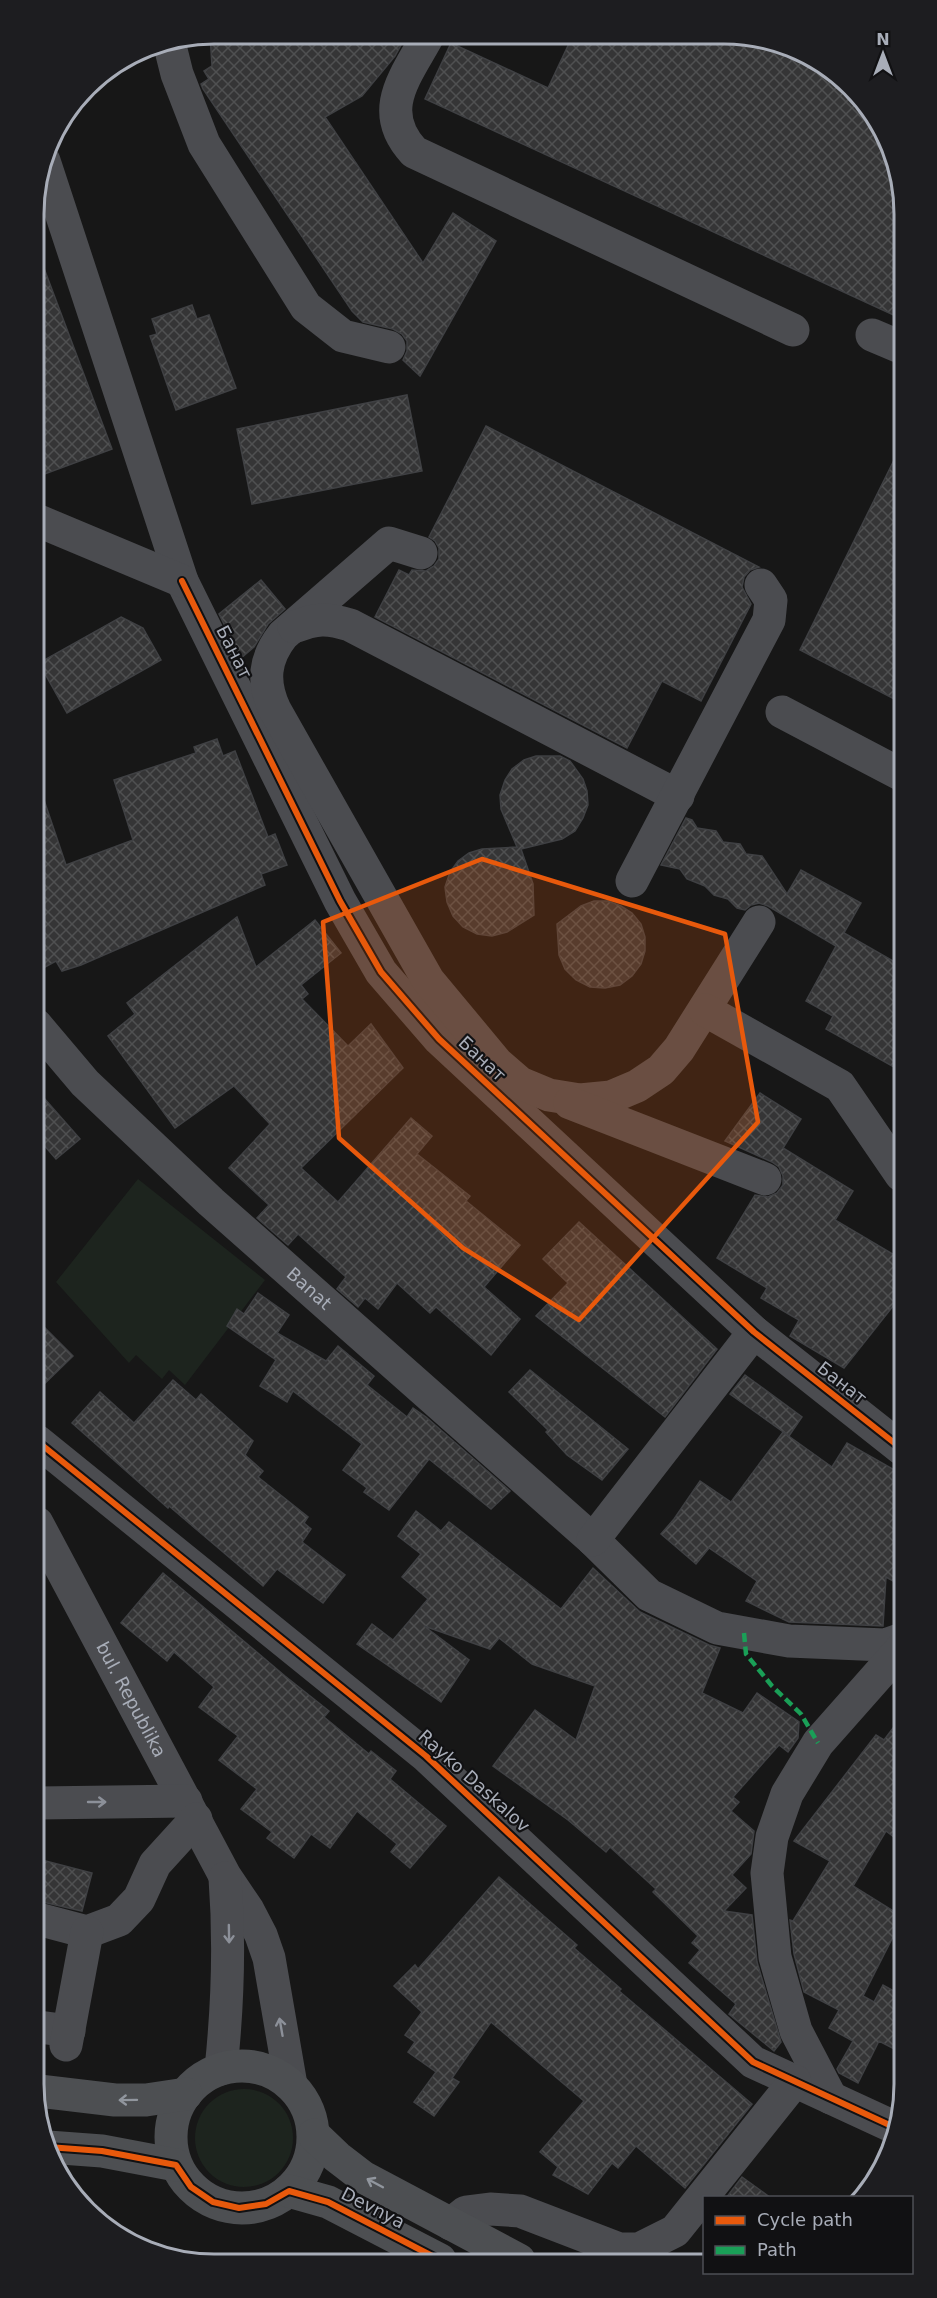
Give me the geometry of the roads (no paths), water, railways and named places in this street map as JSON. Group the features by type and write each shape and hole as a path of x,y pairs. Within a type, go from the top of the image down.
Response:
{"main road":[{"path":"246,2066 270,2071 291,2085 309,2111 314,2135 311,2156 303,2175 289,2191 266,2204 239,2208 213,2202 191,2187 176,2165 171,2140 174,2116 186,2094 202,2079 221,2069 246,2066"},
{"path":"44,2092 115,2100 146,2100 186,2094"},
{"name":"Devnya","path":"314,2135 363,2177 508,2254"},
{"path":"55,2148 102,2151 176,2165"},
{"name":"Devnya","path":"289,2191 328,2202 428,2254"}],"street":[{"path":"424,44 396,96 394,111 396,126 403,140 414,152 793,330"},
{"path":"171,49 177,74 204,144 306,307 343,336 389,347"},
{"name":"Банат","path":"48,173 182,581 340,901 381,972 439,1039 754,1332 893,1442"},
{"path":"44,523 182,581"},
{"path":"421,553 389,543 283,635 268,661 265,678 268,695 275,710 428,980 497,1063 520,1083 765,1179"},
{"path":"632,881 769,620 771,600 761,585"},
{"path":"294,627 312,620 331,619 350,625 678,796"},
{"path":"782,712 894,771"},
{"path":"549,1095 580,1101 611,1097 638,1086 661,1070 679,1049 705,1010 759,922"},
{"path":"705,1010 840,1086 893,1164"},
{"name":"Banat","path":"44,1033 85,1083 211,1202 593,1540"},
{"path":"754,1332 593,1540 649,1595 717,1628 789,1641 885,1645 893,1642"},
{"name":"Rayko Daskalov","path":"43,1446 426,1756 753,2062 889,2125"},
{"name":"bul. Republika","path":"43,1535 225,1876 248,1910 261,1935 269,1958 291,2085"},
{"path":"831,2098 796,2031 775,1957 766,1873 772,1837 787,1794 818,1743 893,1658"},
{"path":"43,1796 191,1810 155,1864 140,1899 119,1920 87,1932 43,1920"},
{"name":"bul. Republika","path":"221,2069 229,1982 229,1929 225,1876"},
{"path":"58,2034 87,1932"},
{"path":"712,2196 795,2081"},
{"path":"451,2224 466,2212 490,2209 520,2211 619,2249 639,2249 677,2245 703,2209"}]}
